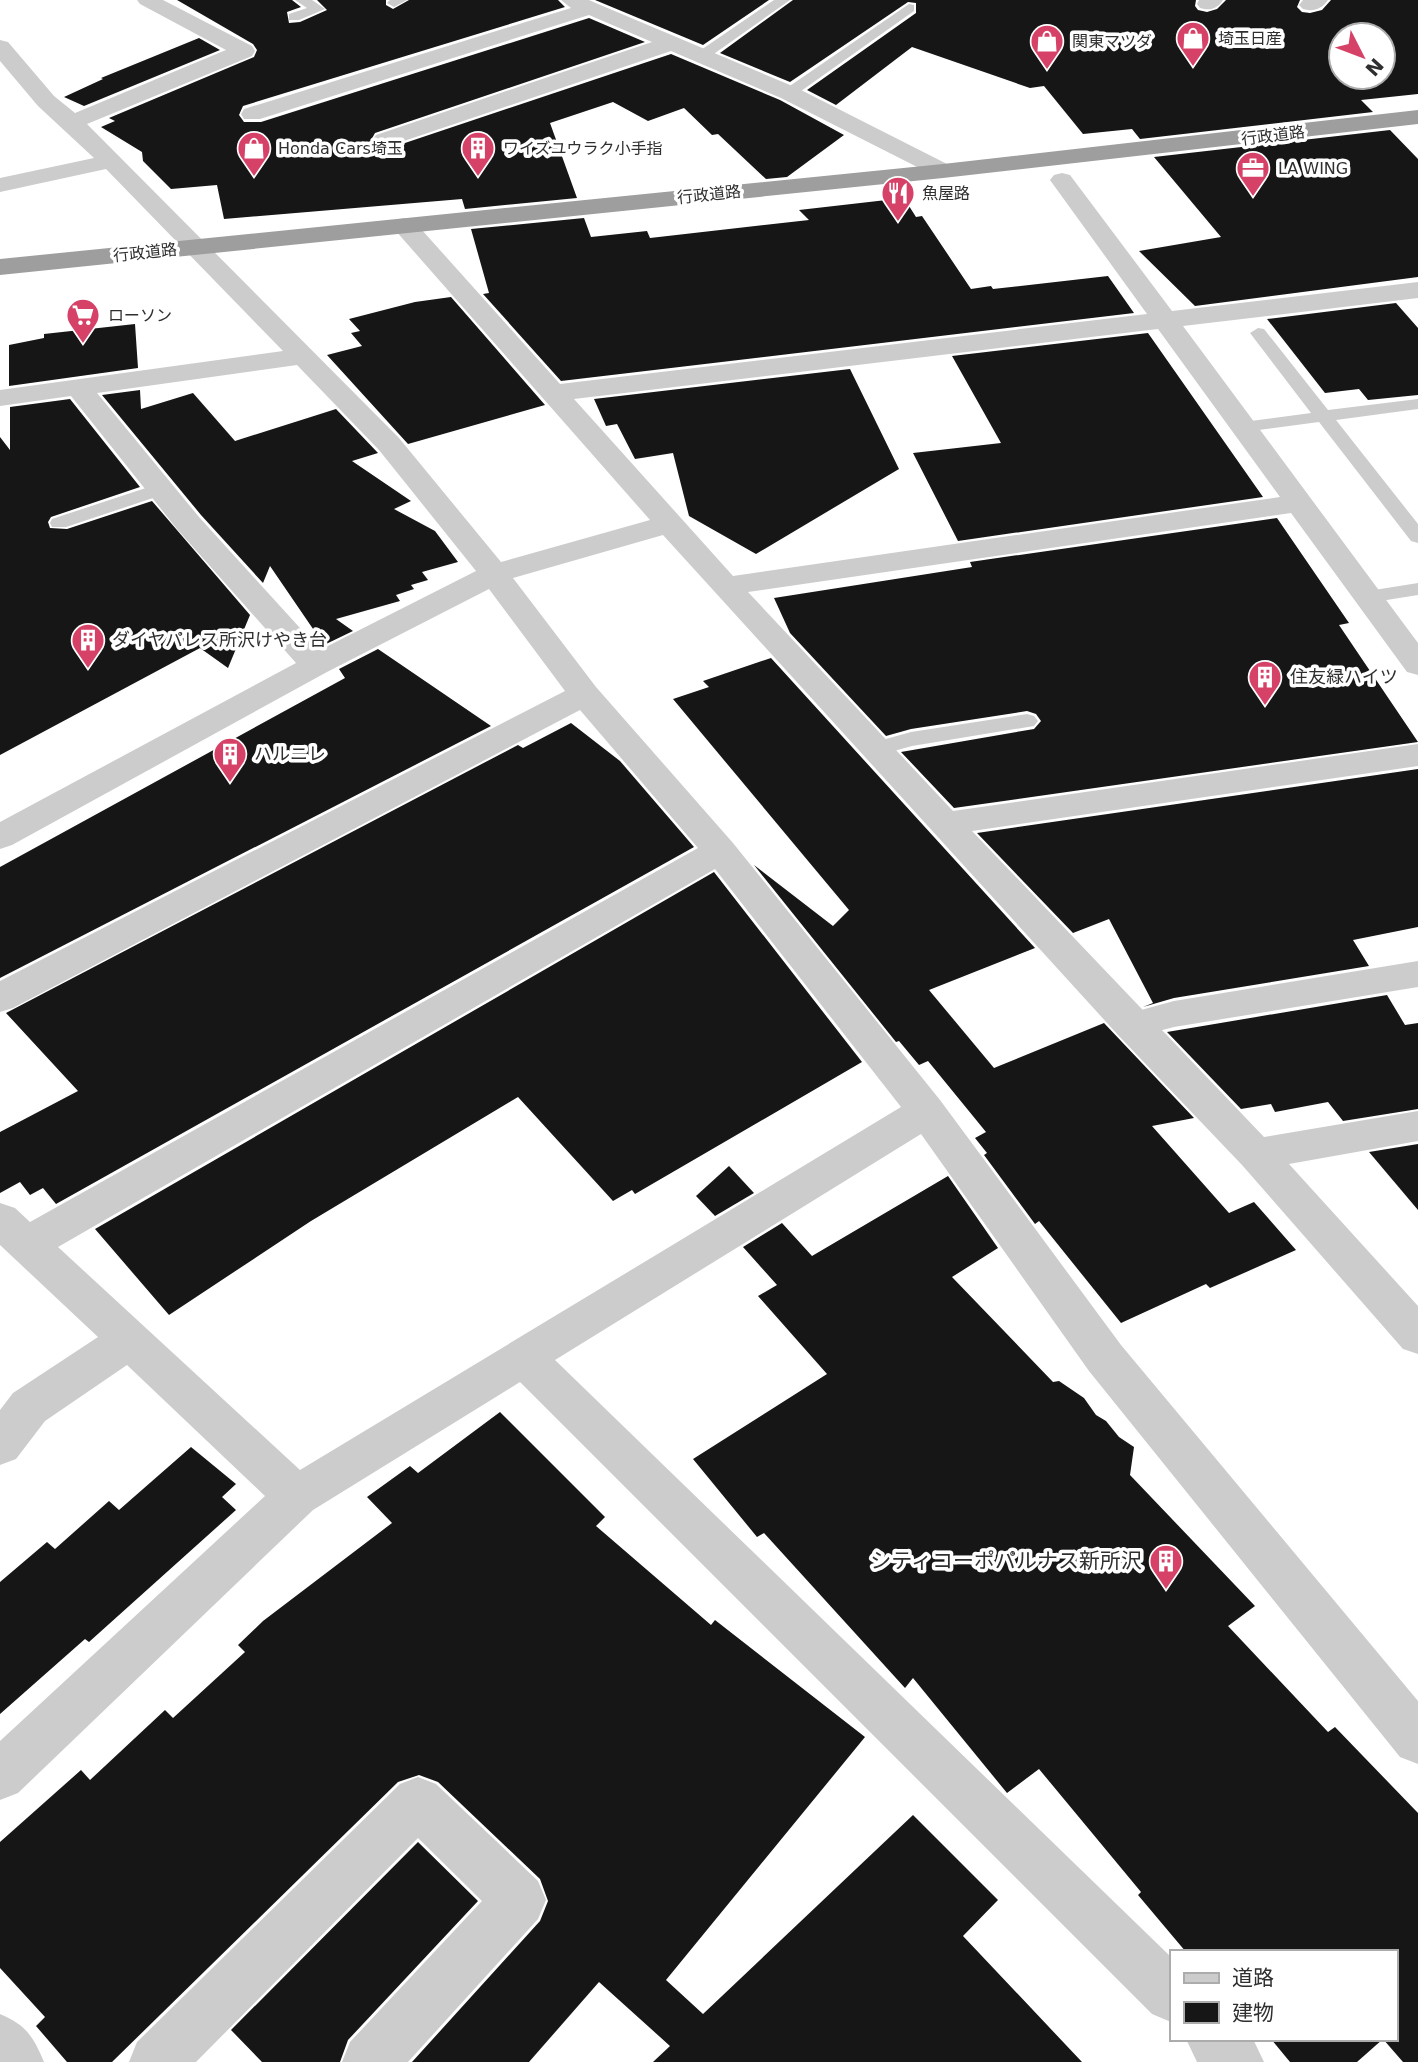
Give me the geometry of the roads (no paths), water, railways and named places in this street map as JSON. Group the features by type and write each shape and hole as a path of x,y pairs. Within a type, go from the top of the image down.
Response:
{"highway":[{"name":"行政道路","path":"0,267 943,171 1418,117"}],"street":[{"path":"72,122 244,51 147,0"},
{"path":"252,114 581,4 789,93 943,171"},
{"path":"384,140 672,43"},
{"path":"0,47 46,101 72,122 390,444 494,573 584,694 720,851 926,1111 1105,1358 1418,1740"},
{"path":"0,185 111,161"},
{"path":"1062,180 1418,665"},
{"path":"404,225 725,586 1132,1025 1256,1154 1418,1336"},
{"path":"552,393 1418,289"},
{"path":"0,398 303,356"},
{"path":"79,388 161,489 316,664"},
{"path":"725,586 1300,503"},
{"path":"0,837 316,664 494,573 669,524"},
{"path":"0,998 584,694"},
{"path":"947,823 1418,755"},
{"path":"297,1496 13,1232 720,851"},
{"path":"1132,1025 1174,1014 1418,974"},
{"path":"0,1775 297,1496 926,1111"},
{"path":"1256,1154 1418,1126"},
{"path":"0,1446 29,1407 129,1340"},
{"path":"523,1357 1170,1994"},
{"path":"157,2062 418,1802 519,1900 370,2062"},
{"path":"1216,2041 1236,2062"},
{"path":"0,2042 16,2062"}],"lane":[{"path":"294,17 318,9 302,0"},
{"path":"703,55 783,0"},
{"path":"789,93 909,8"},
{"path":"1258,332 1418,537"},
{"path":"1243,427 1418,404"},
{"path":"59,523 161,489"},
{"path":"1368,597 1418,589"},
{"path":"876,749 911,739 1027,721"}],"place":[{"name":"埼玉日産","path":"1193,68"},
{"name":"関東マツダ","path":"1047,71"},
{"name":"Honda Cars埼玉","path":"254,178"},
{"name":"ワイズユウラク小手指","path":"478,178"},
{"name":"LA WING","path":"1253,198"},
{"name":"魚屋路","path":"898,223"},
{"name":"ローソン","path":"83,345"},
{"name":"ダイヤパレス所沢けやき台","path":"88,670"},
{"name":"住友緑ハイツ","path":"1265,707"},
{"name":"ハルニレ","path":"230,784"},
{"name":"シティコーポパルナス新所沢","path":"1166,1591"}]}
